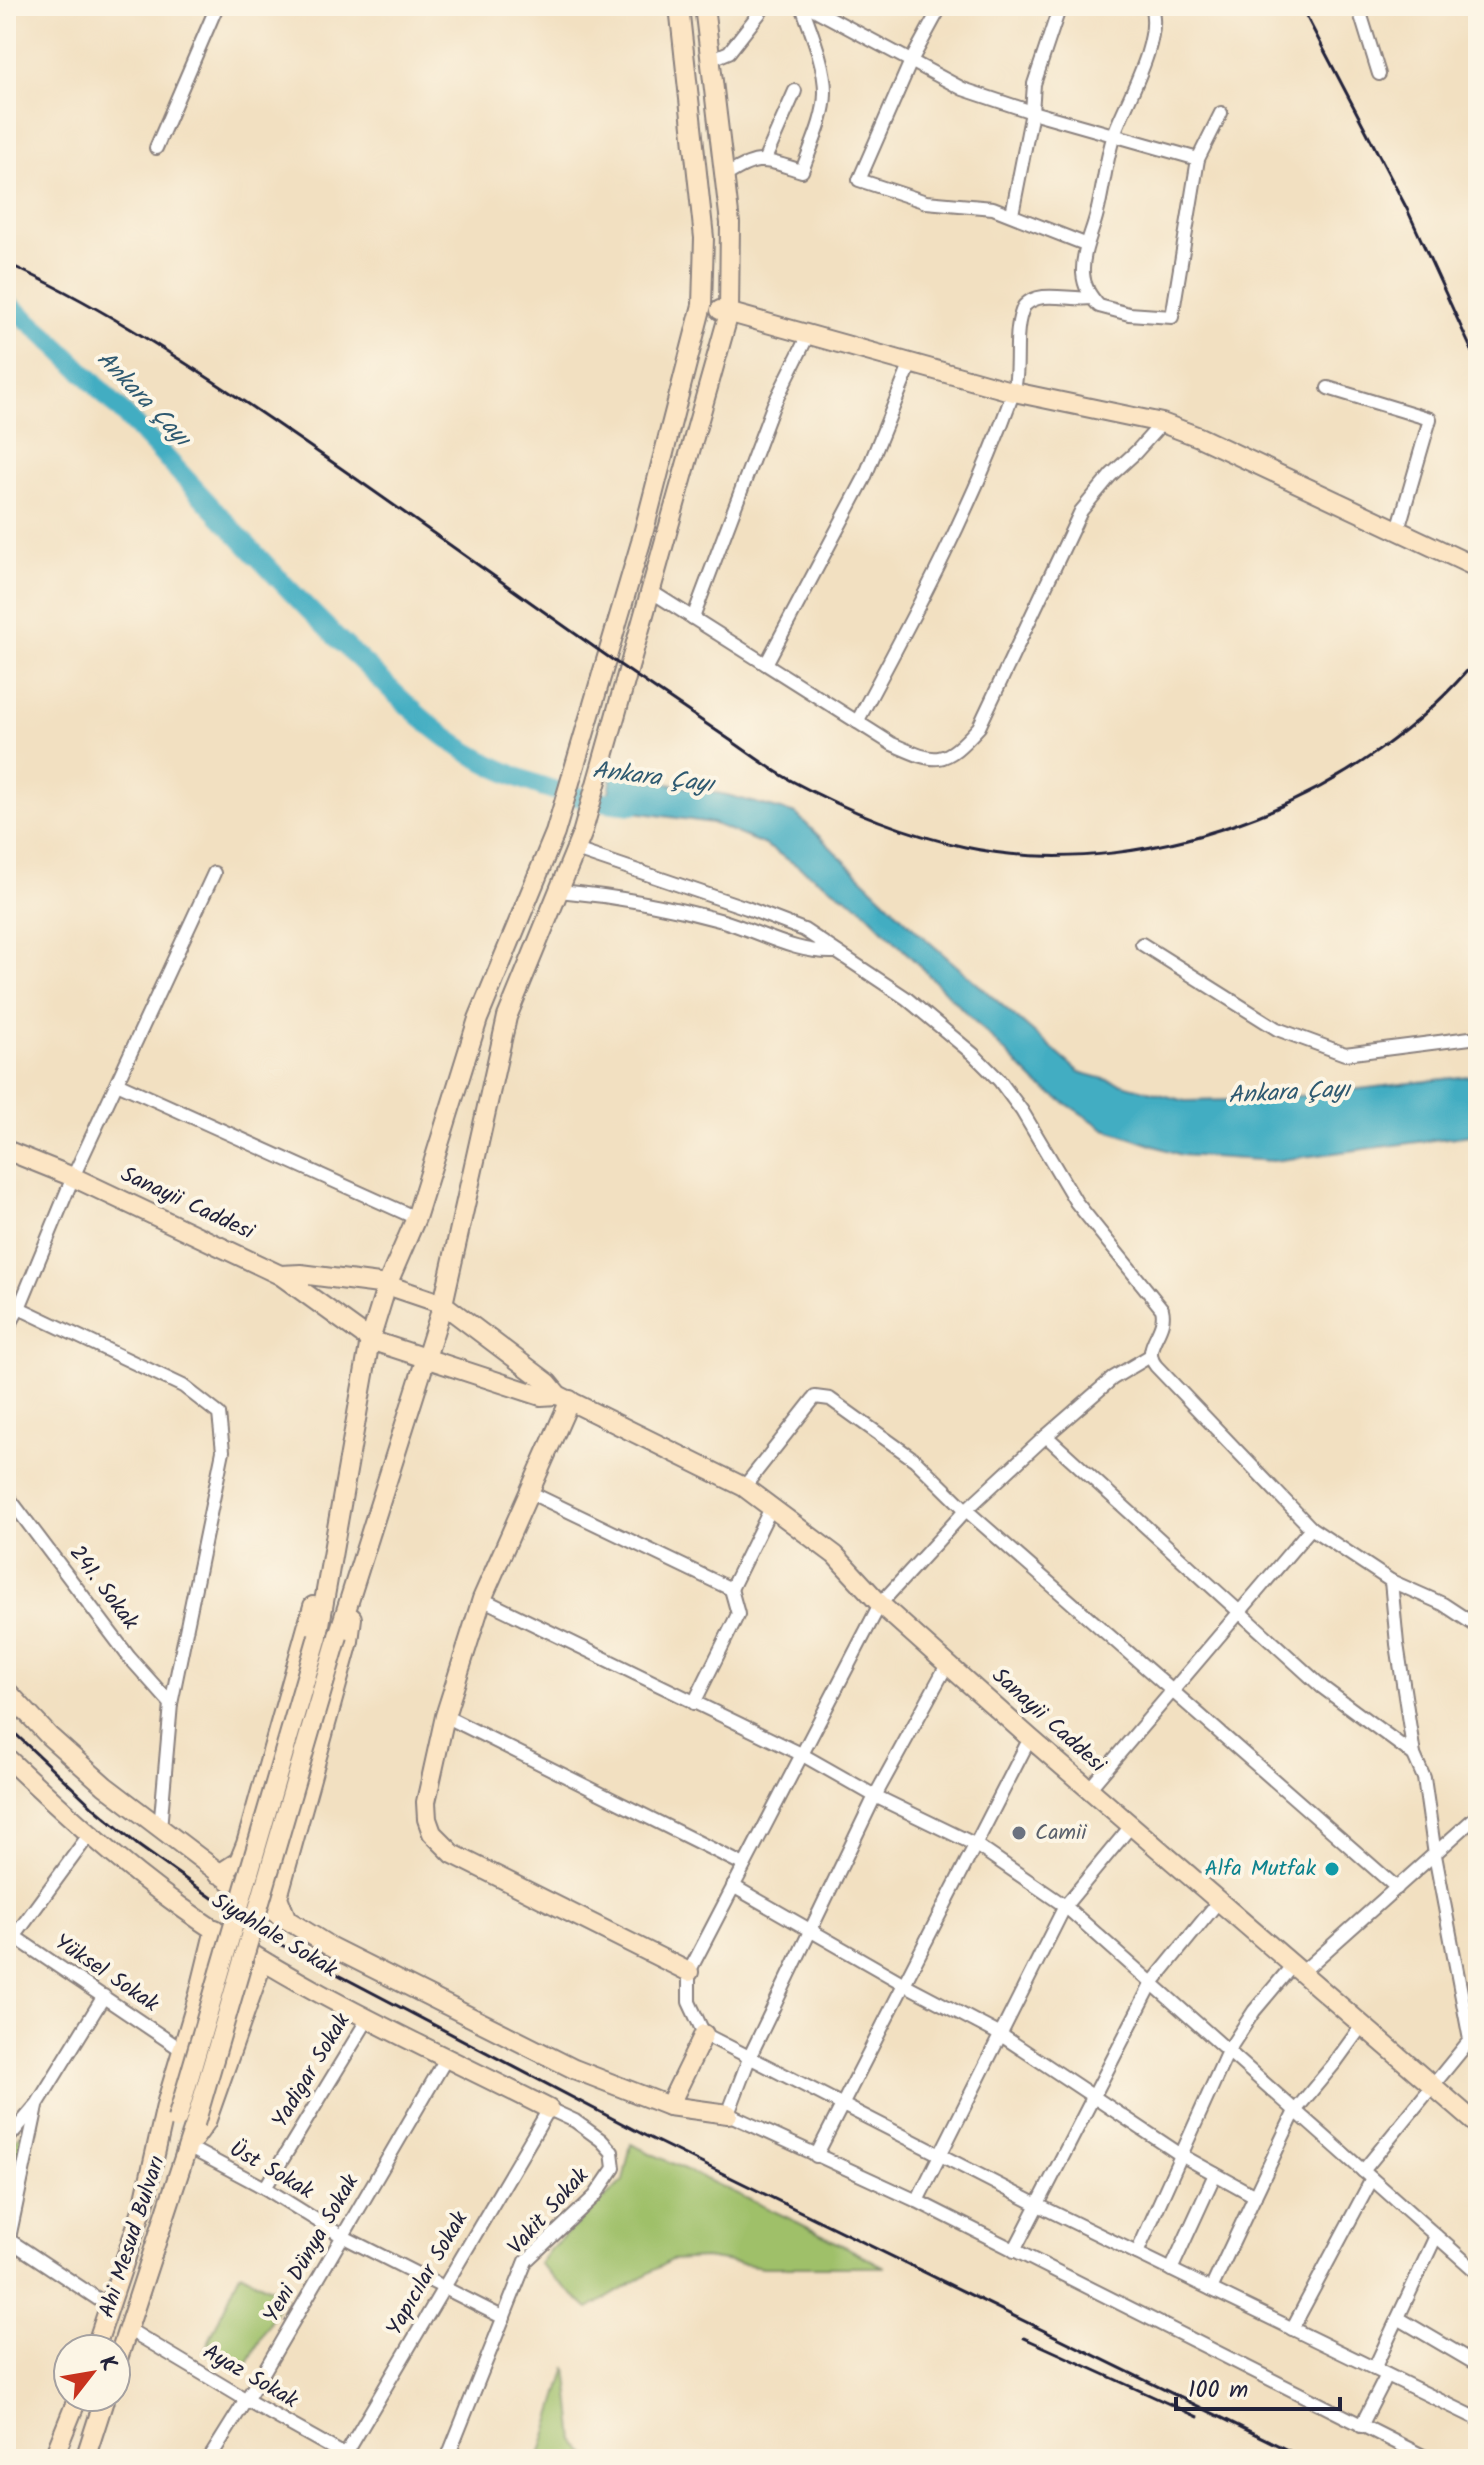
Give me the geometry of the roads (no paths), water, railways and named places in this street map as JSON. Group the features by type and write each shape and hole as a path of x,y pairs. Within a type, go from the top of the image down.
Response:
{"main road":[{"path":"186,2122 318,1636 370,1340 387,1285 416,1218 478,1019 555,833 641,542 702,305 704,238 679,6"},
{"path":"186,2122 443,1304 507,1017 579,842 729,313 730,223 704,6"},
{"path":"702,305 1014,392 1162,423 1199,437 1478,568"},
{"name":"Sanayii Caddesi","path":"6,1150 73,1177 280,1275 370,1340 541,1396 564,1398"},
{"name":"Sanayii Caddesi","path":"280,1275 301,1274 387,1285 443,1304 564,1398 744,1487 772,1506 835,1555 880,1604 1030,1738 1478,2125"},
{"path":"564,1398 529,1492 482,1599 445,1716 426,1802 427,1819 432,1833 453,1854 689,1972"},
{"path":"219,1874 239,1861 246,1844 312,1607 331,1567"},
{"path":"287,1920 278,1897 349,1641 358,1571"},
{"path":"6,1690 49,1736 105,1786 219,1874 331,1947 574,2069 669,2106 728,2114"},
{"name":"Siyahlale Sokak","path":"6,1757 89,1835 182,1909 263,1961 549,2109"},
{"path":"246,1844 244,1865 262,1872 275,1866 293,1843"},
{"path":"144,2203 167,2101 215,1929"},
{"path":"188,2147 206,2122 263,1961"},
{"path":"199,1994 213,1978 230,1978 245,1985 247,2008"},
{"path":"669,2106 704,2034"},
{"name":"Ahi Mesud Bulvarı","path":"127,2333 188,2147 186,2122"},
{"name":"Ahi Mesud Bulvarı","path":"101,2333 144,2203 186,2122"},
{"path":"53,2459 72,2413"},
{"path":"85,2459 100,2413"}],"street":[{"path":"156,148 217,6"},
{"path":"710,60 729,52 765,6"},
{"path":"805,6 963,89 1198,159"},
{"path":"724,177 765,159 802,171 823,109 825,89 805,6"},
{"path":"941,6 911,61 859,180 926,202 993,208 1085,244"},
{"path":"1012,214 1032,112 1034,84 1058,11 1044,6"},
{"path":"1151,6 1153,36 1114,134 1096,218 1085,244 1083,272 1091,298 1099,306 1111,311 1172,317 1198,159 1221,113"},
{"path":"1358,6 1379,74"},
{"path":"765,159 795,91"},
{"path":"857,722 940,563 976,486 1014,392 1021,311 1037,297 1091,298"},
{"path":"693,618 773,406 808,335"},
{"path":"766,664 864,479 911,363"},
{"path":"1328,388 1430,419 1398,530"},
{"path":"652,592 892,744 927,759 942,759 979,727 1081,511 1162,423"},
{"path":"579,842 804,930 906,998 973,1054 1011,1095 1076,1202 1162,1309 1163,1326 1150,1356 1156,1366 1311,1528 1391,1581 1443,1604 1478,1627"},
{"path":"6,1331 19,1308 73,1177 214,873"},
{"path":"559,891 613,896 653,904 724,922 809,950 836,952"},
{"path":"1142,944 1277,1029 1345,1054 1478,1037"},
{"path":"117,1083 416,1218"},
{"path":"19,1308 183,1386 219,1414 223,1451 171,1704 160,1829"},
{"path":"1150,1356 1128,1366 1046,1436 966,1510 880,1604 689,1972 689,2002 704,2034 1038,2205 1478,2419"},
{"path":"744,1487 815,1397 830,1399 915,1460 966,1510 1397,1888"},
{"path":"1046,1436 1322,1687 1414,1755"},
{"path":"529,1492 731,1589"},
{"name":"241. Sokak","path":"6,1494 129,1657 171,1704"},
{"path":"694,1703 738,1614 731,1589 772,1506"},
{"path":"1089,1789 1311,1528"},
{"path":"1292,2329 1368,2175 1470,2040 1435,1855 1424,1778 1414,1755 1391,1581"},
{"path":"482,1599 801,1754 875,1796 976,1845 1065,1906 1436,2236 1476,2268"},
{"path":"948,1663 875,1796 750,2056 728,2114 917,2201 1429,2459"},
{"path":"445,1716 744,1865"},
{"path":"816,2156 1030,1738"},
{"path":"1137,2253 1228,2051 1254,2011 1296,1970 1397,1888 1478,1815"},
{"path":"917,2201 1065,1906 1131,1826"},
{"path":"6,1948 10,1934 89,1835"},
{"path":"733,1886 904,1984 1001,2035 1181,2155 1255,2196"},
{"path":"1014,2251 1152,1983 1218,1902"},
{"name":"Yüksel Sokak","path":"10,1934 182,2050"},
{"path":"6,2141 38,2103 104,1996"},
{"name":"Yadigar Sokak","path":"265,2188 369,2017"},
{"path":"1211,2289 1295,2111 1363,2024"},
{"name":"Yeni Dünya Sokak","path":"209,2459 447,2057"},
{"path":"38,2103 7,2243 110,2307"},
{"name":"Yapıcılar Sokak","path":"347,2458 549,2109"},
{"name":"Vakit Sokak","path":"447,2459 526,2261 595,2196 614,2168 612,2152 601,2140 575,2121 549,2109"},
{"name":"Üst Sokak","path":"188,2147 265,2188 342,2236 504,2318"},
{"path":"1171,2270 1215,2174"},
{"path":"1374,2369 1436,2236"},
{"path":"1398,2318 1478,2365"},
{"name":"Ayaz Sokak","path":"128,2329 347,2458"},
{"path":"1361,2426 1387,2375"}],"water":[{"path":"614,766 648,780 727,795 796,814 919,933 1079,1072 1185,1101 1275,1099 1478,1075 1478,1134 1273,1161 1181,1155 1105,1129 1038,1085 861,907 765,845 712,823 606,808"}],"waterway":[{"name":"Ankara Çayı","path":"6,303 82,371 300,601 437,731 485,762 525,780 588,799 632,805"}],"railway":[{"path":"1301,6 1407,209 1478,364"},
{"path":"6,263 100,311 161,347 783,776 853,811 942,842 1002,853 1077,856 1151,847 1223,829 1289,802 1350,770 1431,708 1478,658"},
{"path":"6,1725 139,1846 270,1939 646,2136 1306,2459"},
{"path":"1024,2338 1198,2417"}],"place":[{"name":"Camii","path":"1019,1833"},
{"name":"Alfa Mutfak","path":"1332,1869"}]}
